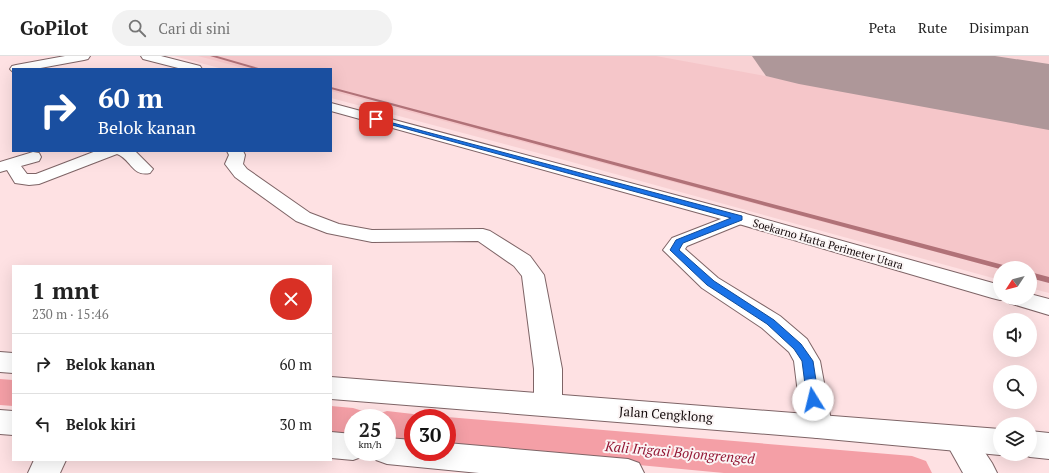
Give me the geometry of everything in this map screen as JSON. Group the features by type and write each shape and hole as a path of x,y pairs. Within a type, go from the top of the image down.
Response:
{"street":[{"path":"22,68 84,56"},
{"path":"147,56 192,68"},
{"name":"Soekarno Hatta Perimeter Utara","path":"332,107 739,218 993,291"},
{"path":"6,166 21,179 34,180 108,152"},
{"path":"124,152 144,169"},
{"path":"236,152 237,155 234,164 241,173 303,217 334,229 372,236 483,235 522,261 533,275 548,368 548,405"},
{"path":"6,166 33,157"},
{"path":"739,218 679,242 674,250 710,283 771,322 798,346 808,361 817,426"},
{"path":"1037,304 1049,307"},
{"path":"0,362 12,363"},
{"name":"Jalan Cengklong","path":"332,388 817,426 969,455 993,445"},
{"path":"0,422 12,423"},
{"path":"332,445 344,446"},
{"path":"1037,445 1049,446"},
{"path":"396,452 628,473"},
{"path":"44,473 50,461"}],"shaded area":[{"path":"174,56 1049,56 1049,293 1037,290 1037,261 993,261 993,278 568,161 332,98 332,68 219,68"},
{"path":"198,56 656,56 1049,128 1049,282 1037,279 1037,261 993,261 993,267 332,91 332,68 243,68"},
{"path":"946,56 982,56 1007,63 1003,65"}],"waterway":[{"path":"212,56 256,68"},
{"path":"332,88 993,265"},
{"path":"1037,277 1049,280"},
{"name":"Kali Irigasi Bojongrenged","path":"0,392 12,393"},
{"name":"Kali Irigasi Bojongrenged","path":"332,421 344,422"},
{"name":"Kali Irigasi Bojongrenged","path":"396,427 404,428"},
{"name":"Kali Irigasi Bojongrenged","path":"456,433 912,473"}],"runway":[{"path":"799,56 1049,97"}],"route":[{"path":"376,119 739,218 679,242 674,250 710,283 771,322 798,346 808,361 813,400"}]}
